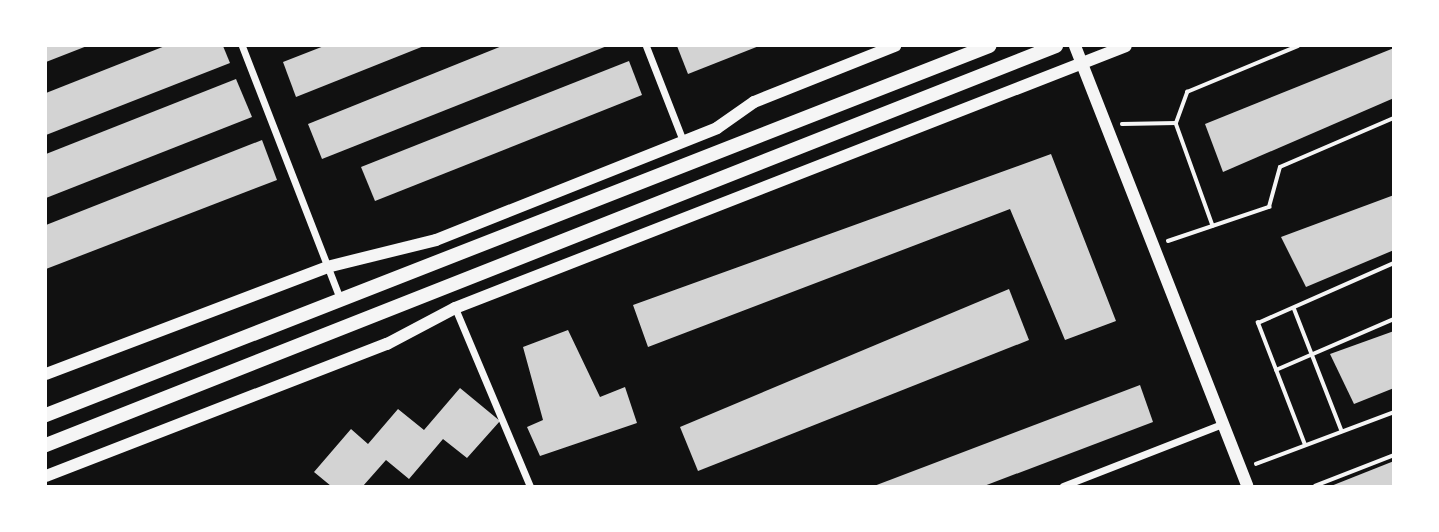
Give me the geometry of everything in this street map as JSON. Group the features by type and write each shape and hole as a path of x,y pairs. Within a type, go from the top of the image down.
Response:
{"main road":[{"path":"46,415 341,302 989,46"},
{"path":"46,445 1056,46"}],"street":[{"path":"242,46 341,302"},
{"path":"646,46 683,141"},
{"path":"46,374 327,267 436,240 717,128 754,102 895,46"},
{"path":"1075,46 1247,486"},
{"path":"46,476 387,344 455,308 1126,46"},
{"path":"455,308 530,486"},
{"path":"1063,486 1222,424"}],"path":[{"path":"1213,226 1176,123 1187,92 1297,46"},
{"path":"1153,246 1269,207 1280,167 1394,118"},
{"path":"1106,125 1176,123"},
{"path":"1305,445 1258,323 1394,263"},
{"path":"1294,308 1342,431"},
{"path":"1276,370 1394,319"},
{"path":"1241,470 1394,412"},
{"path":"1315,486 1394,455"}],"building":[{"path":"46,46 87,46 46,62"},
{"path":"165,46 223,46 230,63 46,135 46,93"},
{"path":"324,46 424,46 296,97 283,62"},
{"path":"502,46 607,46 322,159 308,124"},
{"path":"677,46 759,46 688,74"},
{"path":"1394,48 1394,98 1223,172 1205,124"},
{"path":"629,61 642,95 375,201 361,167"},
{"path":"236,79 252,117 46,198 46,154"},
{"path":"262,140 277,180 46,269 46,225"},
{"path":"1051,154 1116,321 1065,340 1010,209 648,347 633,305"},
{"path":"1394,195 1394,250 1306,287 1281,237"},
{"path":"1009,289 1029,340 698,471 680,427"},
{"path":"568,330 600,397 625,387 637,423 540,456 527,427 543,420 523,347"},
{"path":"1394,331 1394,388 1354,404 1330,354"},
{"path":"1140,385 1153,422 984,486 874,486"},
{"path":"460,388 500,421 467,458 443,439 409,479 386,460 363,486 331,486 314,472 351,429 368,444 398,409 424,430"},
{"path":"1394,461 1394,486 1331,486"}]}
